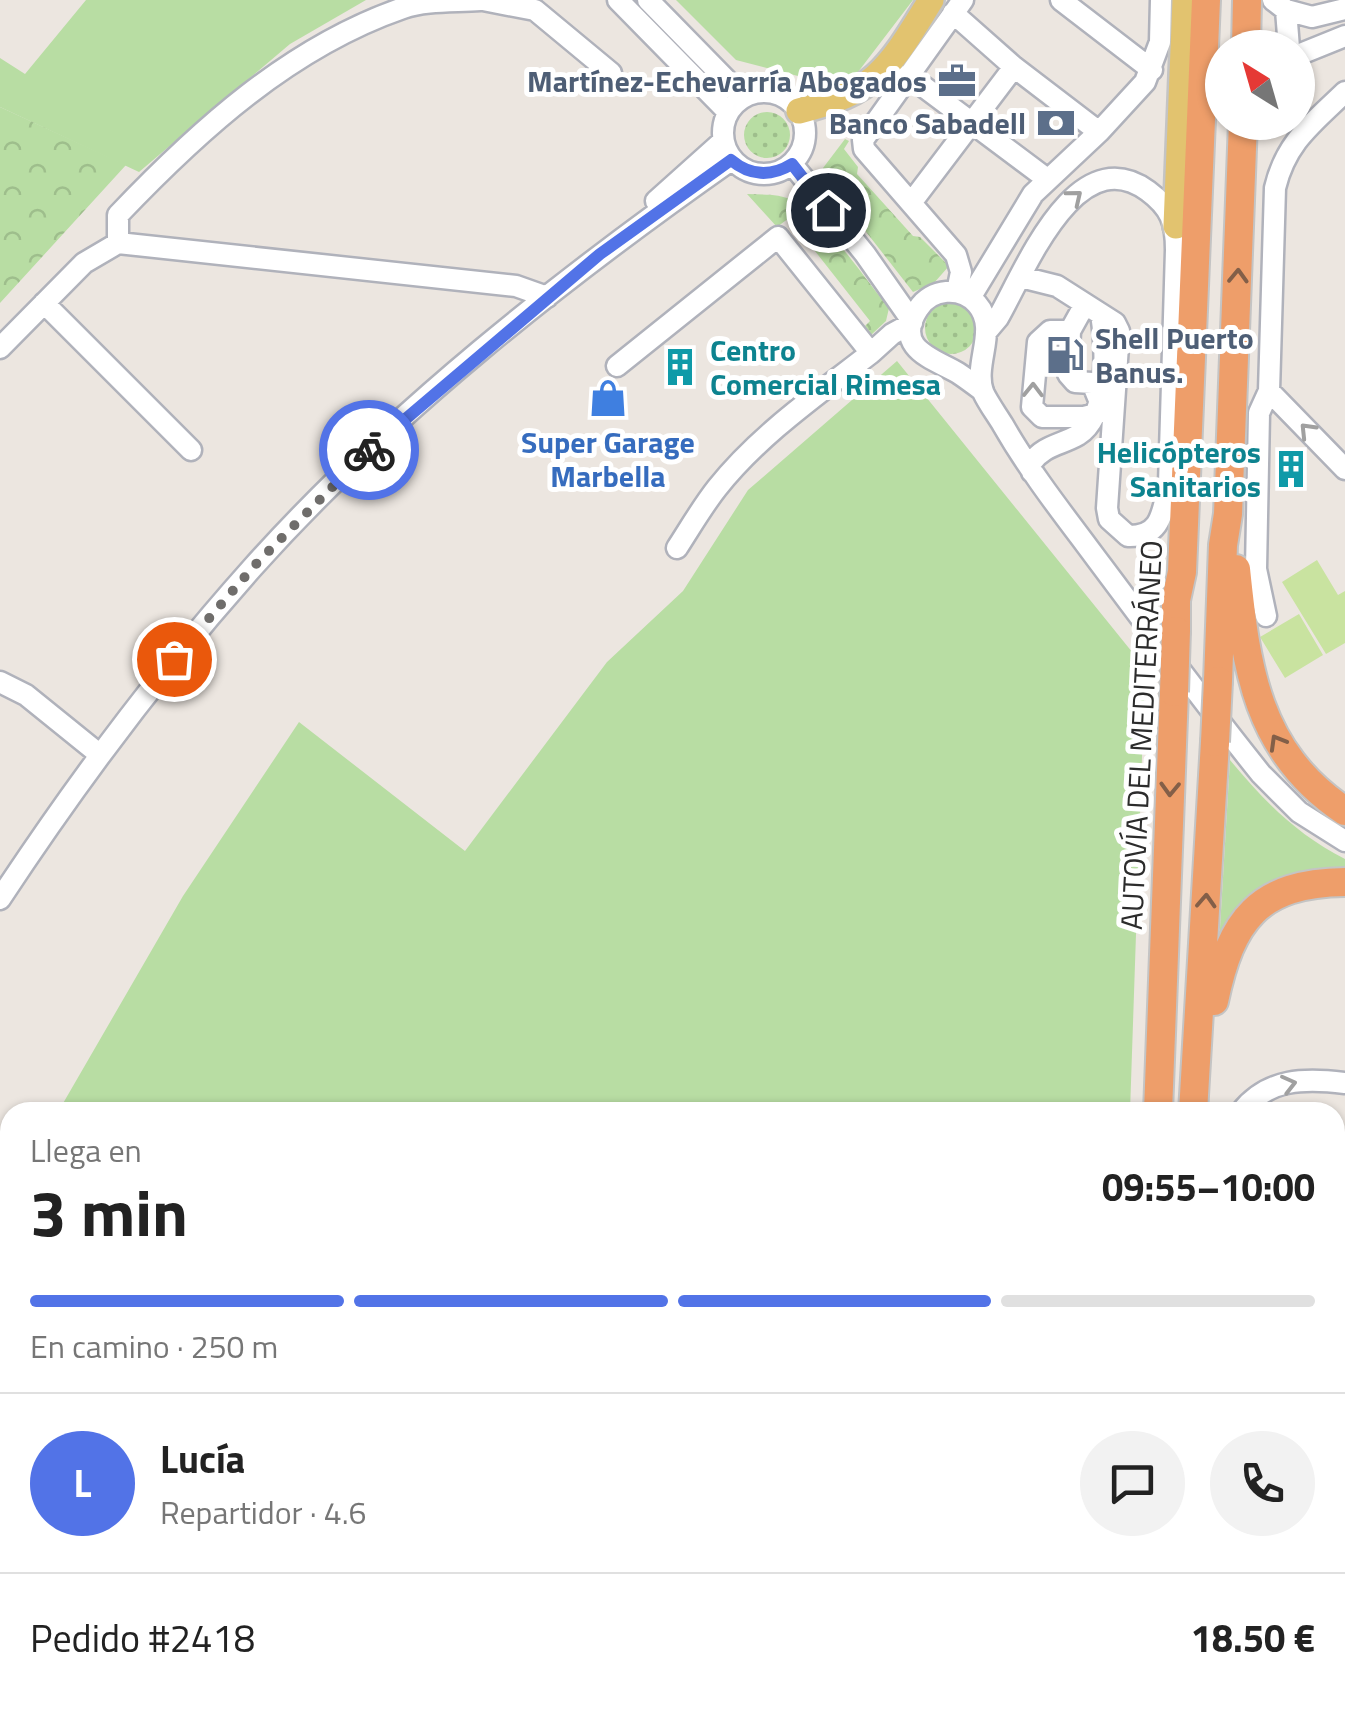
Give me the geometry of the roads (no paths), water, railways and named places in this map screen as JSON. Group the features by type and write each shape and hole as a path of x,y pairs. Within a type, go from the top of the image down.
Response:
{"highway":[{"name":"AUTOVÍA DEL MEDITERRÁNEO","path":"1158,1102 1176,600 1182,572 1206,0"},
{"path":"1246,30 1247,0"},
{"path":"1194,1102 1223,546 1228,514 1243,140"},
{"path":"1169,484 1170,572 1176,600"},
{"path":"1228,514 1236,548 1242,620 1261,708 1290,763 1306,782 1345,810"},
{"path":"1198,1034 1213,1004 1225,953 1249,915 1267,900 1302,886 1345,882"}],"main road":[{"path":"1176,226 1185,0"},
{"path":"799,112 840,101 871,82 949,4"}],"street":[{"path":"118,243 118,215 164,167 248,94 327,41 407,6 482,0 535,10 611,73"},
{"path":"618,0 736,104"},
{"path":"648,0 736,104"},
{"path":"1060,0 1152,70"},
{"path":"964,295 1023,207 1146,82 1160,42 1161,0"},
{"path":"1102,130 1014,67 949,4 908,75 862,140 864,149 956,254 964,295 981,310 985,337 980,374 983,391 1032,472 1261,774 1299,812 1345,841"},
{"path":"1280,5 1312,17 1343,17"},
{"path":"1280,5 1285,30"},
{"path":"1315,48 1345,36"},
{"path":"911,203 1014,67"},
{"path":"908,75 1047,179"},
{"path":"727,150 742,168 767,175 792,164 804,144 804,122 789,100 758,92 736,104"},
{"path":"1266,616 1256,569 1258,412 1269,391 1274,188 1282,160 1345,92"},
{"path":"1063,94 1102,130"},
{"path":"0,899 99,754 255,565 383,436 727,150 736,104"},
{"path":"792,164 884,279 912,325 918,350 983,391"},
{"path":"945,366 968,361 1062,208 1082,190 1117,179 1139,185 1161,200 1176,226 1169,484 1162,517 1148,535 1128,536 1109,520 1107,508 1120,341 1114,323 1057,286 1021,278"},
{"path":"617,366 778,238 878,348"},
{"path":"0,348 84,263 118,243 516,286 547,297"},
{"path":"956,254 986,257 999,248"},
{"path":"884,279 908,298 964,295"},
{"path":"678,548 716,489 752,450 784,420 912,325 916,312 929,297"},
{"path":"44,303 191,450"},
{"path":"1093,309 1070,331 1050,331 1038,342 1032,407 1042,417 1084,417 1098,407"},
{"path":"1032,472 1034,458 1053,444 1075,437 1098,407 1106,353 1093,309"},
{"path":"1070,331 1070,377 1080,383 1092,382 1098,407"},
{"path":"1269,391 1345,468"},
{"path":"1005,429 1053,444"},
{"path":"0,682 26,695 99,754"},
{"path":"1252,1102 1277,1085 1311,1079 1345,1083"}],"place":[{"name":"Martínez-Echevarría Abogados","path":"957,81"},
{"name":"Banco Sabadell","path":"1056,123"},
{"name":"Shell Puerto Banus.","path":"1065,355"},
{"name":"Centro Comercial Rimesa","path":"680,367"},
{"name":"Super Garage Marbella","path":"608,398"},
{"name":"Helicópteros Sanitarios","path":"1291,469"}]}
